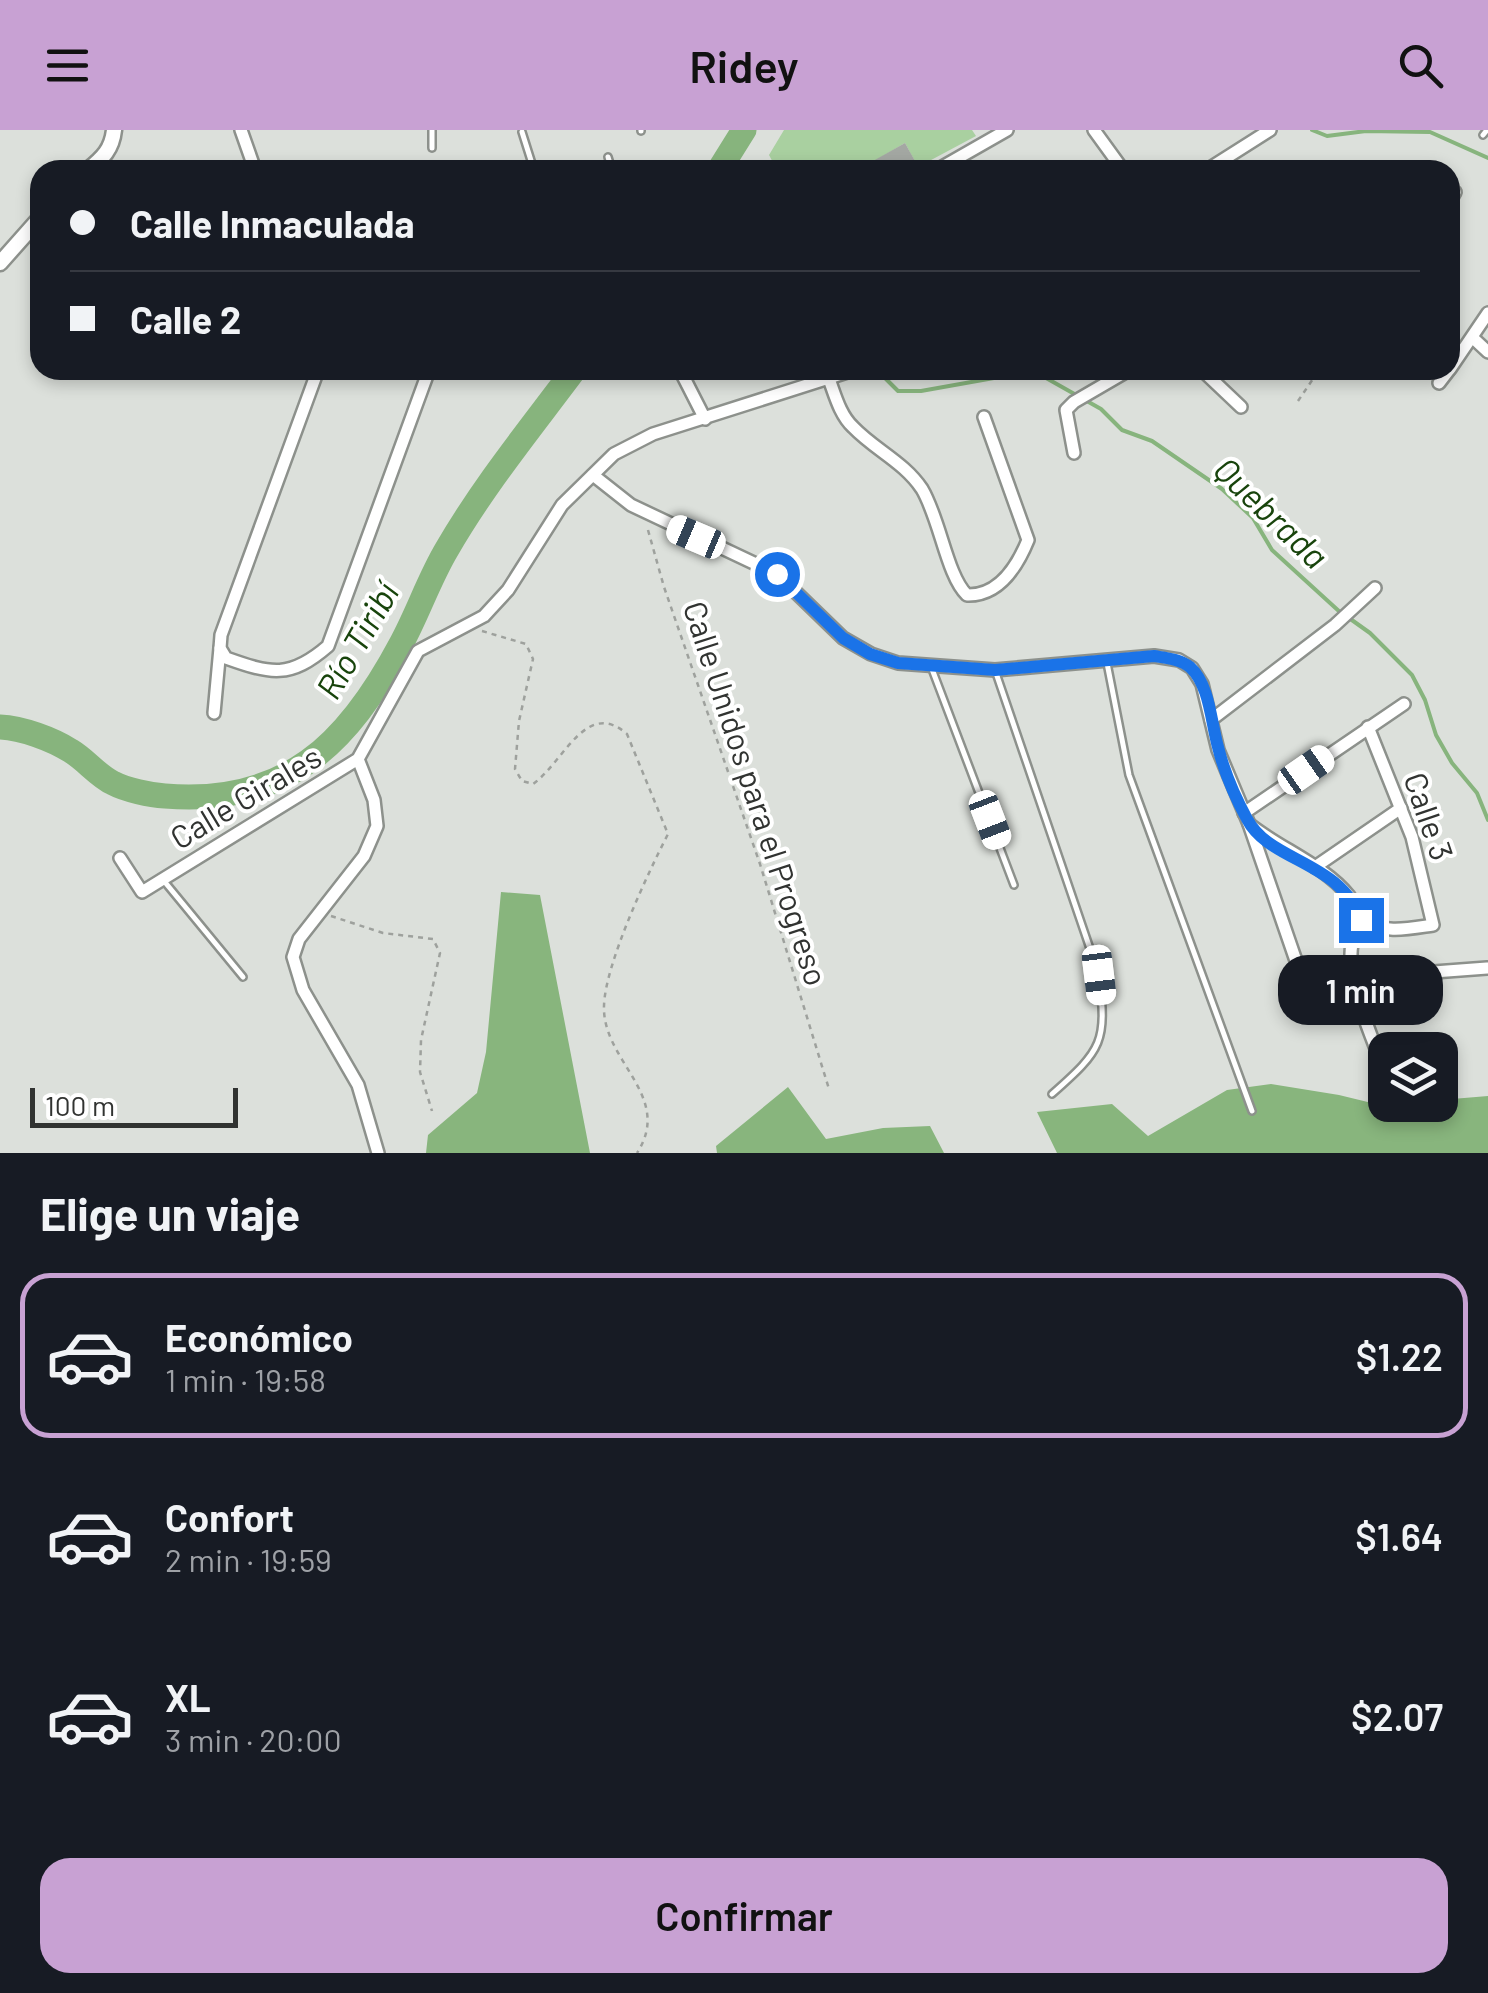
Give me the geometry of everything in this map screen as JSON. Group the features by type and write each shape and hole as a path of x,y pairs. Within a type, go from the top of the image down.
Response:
{"street":[{"path":"102,160 113,143 114,130"},
{"path":"241,130 252,160"},
{"path":"955,160 1007,130"},
{"path":"1094,130 1116,160"},
{"path":"1224,160 1270,130"},
{"path":"0,263 30,229"},
{"path":"1460,356 1488,313"},
{"path":"1473,338 1488,352"},
{"path":"214,713 221,635 314,380"},
{"path":"220,648 226,658 275,672 292,670 328,646 425,380"},
{"path":"685,380 705,419"},
{"name":"Calle Girales","path":"120,858 142,892 358,759 418,651 484,616 508,590 562,504 614,454 640,440 826,380"},
{"path":"829,380 852,427 902,465 920,487 934,512 956,584 967,594 981,595 994,590 1022,555 1028,540 984,417"},
{"path":"1074,453 1066,410 1112,380"},
{"path":"1213,380 1241,407"},
{"path":"593,475 643,511 777,574 843,638 870,654 898,663 995,670 1154,656 1180,660 1192,668 1202,684 1222,761 1246,818 1315,1016"},
{"path":"1211,720 1335,625 1375,588"},
{"path":"1246,818 1404,704"},
{"name":"Calle 3","path":"1361,920 1392,932 1433,925 1412,837 1368,727"},
{"path":"358,759 374,800 377,826 364,856 299,939 293,957 303,990 358,1085 378,1153"},
{"path":"1315,868 1401,808"},
{"path":"1246,818 1274,844 1315,868 1350,896 1361,920 1350,954 1371,1032"},
{"path":"1354,978 1487,968"}],"lane":[{"path":"432,130 432,148"},
{"path":"522,132 531,160"},
{"path":"1106,660 1129,775 1252,1111"},
{"path":"931,666 1014,885"},
{"path":"995,670 1099,975 1105,1022 1098,1046 1052,1094"},
{"path":"162,879 243,976"}],"path":[{"path":"1298,402 1312,380"},
{"name":"Calle Unidos para el Progreso","path":"643,511 664,588 760,864 829,1090"},
{"path":"466,626 526,644 533,659 519,721 515,769 522,780 533,784 550,772 589,726 604,721 616,725 626,734 668,834 648,872 604,1000 604,1026 646,1103 650,1121 637,1153"},
{"path":"320,913 382,933 438,944 440,953 422,1040 420,1072 432,1111"}],"green space":[{"path":"784,130 972,130 976,136 931,160 914,160 905,143 876,160 772,160 769,155"},
{"path":"501,892 540,895 590,1153 426,1153 428,1135 477,1093 486,1052"},
{"path":"1271,1084 1339,1095 1368,1102 1368,1122 1458,1122 1458,1098 1488,1096 1488,1153 1057,1153 1037,1112 1112,1104 1148,1136 1227,1090"},
{"path":"788,1087 826,1139 883,1128 930,1126 944,1153 717,1153 716,1146"}],"building":[{"path":"905,143 914,160 875,160"}],"waterway":[{"name":"Río Tiribí","path":"725,160 744,130"},
{"name":"Quebrada","path":"1312,130 1327,136 1366,131 1430,132 1488,158"},
{"name":"Río Tiribí","path":"0,727 46,738 71,751 113,783 131,790 208,796 245,791 279,779 335,739 359,711 381,680 461,525 566,380"},
{"name":"Quebrada","path":"887,380 898,391 983,380"},
{"name":"Quebrada","path":"1050,380 1101,409 1122,430 1152,441 1222,489 1253,518 1272,550 1341,613"},
{"name":"Quebrada","path":"1349,618 1412,675 1436,735 1452,763 1477,793 1488,820"}],"route":[{"path":"777,574 843,638 870,654 898,663 995,670 1154,656 1180,660 1192,668 1202,684 1218,750 1248,824 1336,883 1350,896 1361,920"}]}
